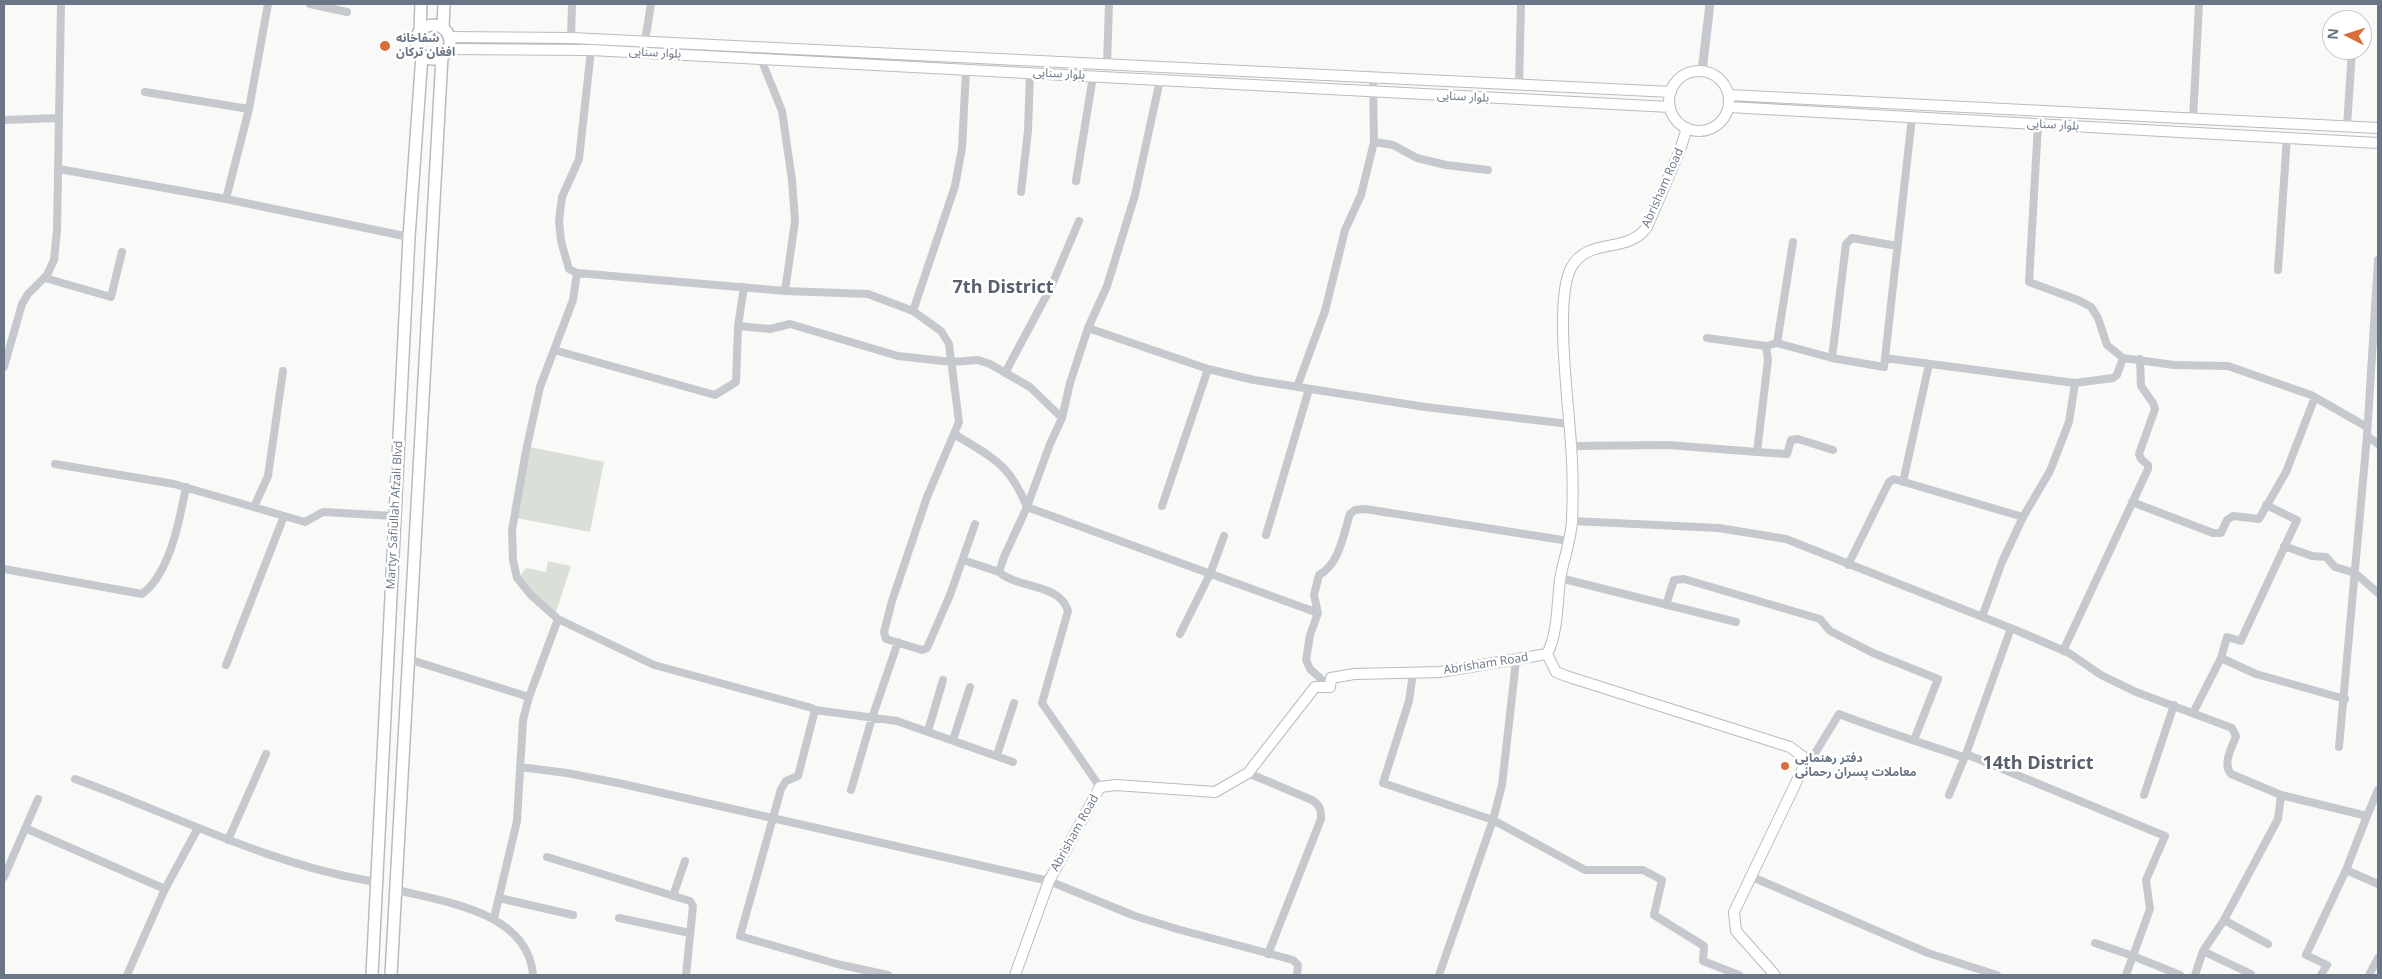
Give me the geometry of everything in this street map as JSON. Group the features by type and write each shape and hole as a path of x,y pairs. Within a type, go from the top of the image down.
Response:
{"main road":[{"path":"421,4 420,30 415,44 422,55 432,59 445,53 444,4"},
{"path":"420,30 428,25 446,32"},
{"name":"بلوار سنایی","path":"446,32 1670,92"},
{"name":"بلوار سنایی","path":"445,53 592,50 1093,76 1373,93 1670,107"},
{"name":"Martyr Safiullah Afzali Blvd","path":"391,975 408,659 445,53"},
{"name":"Martyr Safiullah Afzali Blvd","path":"372,975 409,237 422,55"},
{"path":"1702,71 1716,76 1722,81 1729,95 1729,107 1722,121 1702,131 1687,128 1676,120 1670,107 1670,92 1679,78 1686,74 1702,71"},
{"name":"بلوار سنایی","path":"1729,95 2378,128"},
{"name":"بلوار سنایی","path":"1729,107 2378,143"},
{"name":"Abrisham Road","path":"1015,975 1049,881 1100,787 1116,785 1215,792 1248,773 1315,687 1330,687 1331,678 1354,674 1440,672 1516,661 1546,654 1552,644 1560,578 1572,521 1571,446 1563,305 1570,270 1579,256 1592,248 1618,245 1641,236 1647,227 1677,158 1687,128"},
{"path":"391,592 412,593"},
{"path":"1546,654 1556,672 1566,676 1790,747 1802,756 1804,766 1734,912 1736,931 1775,975"}],"street":[{"path":"4,367 22,304 28,294 45,278 54,260 59,170 58,118 61,4"},
{"path":"226,199 248,109 268,4"},
{"path":"310,4 347,12"},
{"path":"571,38 572,4"},
{"path":"645,41 651,4"},
{"path":"1107,64 1109,4"},
{"path":"1518,85 1521,4"},
{"path":"1702,71 1710,4"},
{"path":"2193,119 2199,4"},
{"path":"592,50 579,159 562,197 559,221 561,241 569,269 577,273 785,291 868,294 913,311 941,331 949,344 959,422 927,497 892,601 884,637 922,650 927,648 963,560 975,524"},
{"path":"761,58 782,111 792,180 795,222 785,291"},
{"path":"2347,127 2351,60"},
{"path":"913,311 955,186 962,148 966,70"},
{"path":"1021,192 1028,132 1030,73"},
{"path":"1076,181 1093,76"},
{"path":"1298,387 1325,311 1345,230 1361,195 1374,142 1373,78"},
{"path":"999,572 1062,418 1070,383 1088,328 1107,286 1135,195 1160,80"},
{"path":"145,92 248,109"},
{"path":"1707,338 1766,346 1777,344 1832,358 1884,367 1912,117"},
{"path":"4,120 58,118"},
{"path":"2038,124 2029,282 2078,300 2091,308 2098,318 2106,345 2122,358 2174,365 2228,366 2315,397 2367,426"},
{"path":"2278,270 2287,138"},
{"path":"1374,142 1394,145 1417,158 1488,170"},
{"path":"59,170 226,199 409,237"},
{"path":"1005,372 1051,287 1079,221"},
{"path":"1832,358 1846,244 1852,238 1897,246"},
{"path":"1777,344 1793,242"},
{"path":"45,278 112,297 122,252"},
{"path":"2339,747 2345,700 2376,333 2378,260"},
{"path":"577,273 573,300 540,387 512,530 513,560 517,578 531,595 558,619 654,665 814,710 898,721 1013,762"},
{"path":"554,350 714,394 723,392 736,382 738,326 744,287"},
{"path":"738,326 770,328 790,324 898,356 952,362 978,360 1005,372 1030,387 1062,418"},
{"path":"1088,328 1208,369 1298,387 1424,407 1569,424"},
{"path":"1757,452 1768,360 1766,346"},
{"path":"1885,358 2075,383 2113,378 2117,375 2122,358"},
{"path":"2063,651 2148,469 2147,463 2139,457 2139,454 2155,408 2141,386 2140,359"},
{"path":"1903,482 1929,364"},
{"path":"1162,506 1208,369"},
{"path":"254,507 268,476 283,371"},
{"path":"1982,617 2002,562 2023,517 2050,471 2069,422 2075,383"},
{"path":"1266,535 1309,389"},
{"path":"2132,502 2216,533 2221,533 2227,520 2233,516 2259,520 2286,472 2315,397"},
{"path":"954,434 1007,469 1018,486 1027,507 1318,612"},
{"path":"2367,436 2378,444"},
{"path":"1571,446 1668,445 1787,454 1790,440 1798,439 1833,450"},
{"path":"55,464 186,487 305,522 323,512 395,516"},
{"path":"1848,565 1889,482 1894,479 2023,517"},
{"path":"4,569 142,594 148,590 168,556 180,522 186,487"},
{"path":"2193,713 2221,658 2227,637 2241,641 2297,520 2266,505"},
{"path":"1330,687 1310,668 1306,660 1310,635 1318,612 1314,595 1319,575 1327,571 1335,561 1350,514 1355,510 1365,509 1569,541"},
{"path":"226,665 284,516"},
{"path":"1572,521 1719,528 1786,539 2011,628 2063,651 2101,675 2136,692 2174,704 2232,728 2236,732 2236,736 2227,761 2228,770 2231,774 2281,795 2367,816"},
{"path":"1180,634 1210,574 1224,536"},
{"path":"2284,546 2312,556 2324,556 2335,567 2355,573 2378,593"},
{"path":"963,560 1055,594 1066,603 1068,611 1042,703 1100,787"},
{"path":"1560,578 1736,622"},
{"path":"1666,605 1674,580 1684,579 1820,619 1830,631 1873,652 1938,679 1914,740"},
{"path":"494,918 517,821 523,720 529,697 558,619"},
{"path":"1949,795 2011,628"},
{"path":"851,790 872,718 898,642"},
{"path":"2221,658 2256,674 2345,700"},
{"path":"408,659 529,697"},
{"path":"1439,975 1494,820 1502,785 1516,661"},
{"path":"1413,673 1409,701 1382,783 1494,820 1584,870 1643,870 1662,880 1654,915 1704,946 1703,961 1739,975"},
{"path":"928,731 943,680"},
{"path":"953,740 970,687"},
{"path":"997,755 1014,703"},
{"path":"2144,795 2174,704"},
{"path":"814,710 798,776 786,781 781,789 740,936 837,964 888,975"},
{"path":"1802,756 1814,755 1839,714 1900,737 1964,756 2165,836 2146,880 2150,909 2126,975"},
{"path":"228,840 266,754"},
{"path":"520,767 567,773 623,784 1049,881 1144,918 1298,962 1297,975"},
{"path":"1248,773 1312,800 1319,804 1321,810 1321,819 1268,954"},
{"path":"75,779 228,840 344,877 377,882"},
{"path":"2321,975 2327,966 2306,956 2346,870 2378,790"},
{"path":"2195,975 2203,951 2224,920 2278,819 2281,795"},
{"path":"4,877 38,799"},
{"path":"25,828 165,889"},
{"path":"127,975 165,889 198,828"},
{"path":"547,857 690,901 693,906 686,975"},
{"path":"673,896 685,861"},
{"path":"2346,870 2378,884"},
{"path":"1750,876 1928,953 1997,975"},
{"path":"397,890 460,906 494,918 522,944 532,963 533,975"},
{"path":"499,898 573,915"},
{"path":"619,918 690,933"},
{"path":"2224,920 2268,944"},
{"path":"2095,943 2180,975"},
{"path":"2203,951 2251,974"},
{"path":"2369,975 2378,958"}],"shaded area":[{"path":"530,447 604,462 590,532 516,518"},
{"path":"548,561 571,566 556,612 533,593 520,576 526,568 546,572"}],"place":[{"name":"شفاخانه افغان ترکان","path":"385,46"},
{"name":"دفتر رهنمایی معاملات پسران رحمانی","path":"1785,766"}],"district":[{"name":"7th District","path":"1003,288"},
{"name":"14th District","path":"2038,764"}]}
